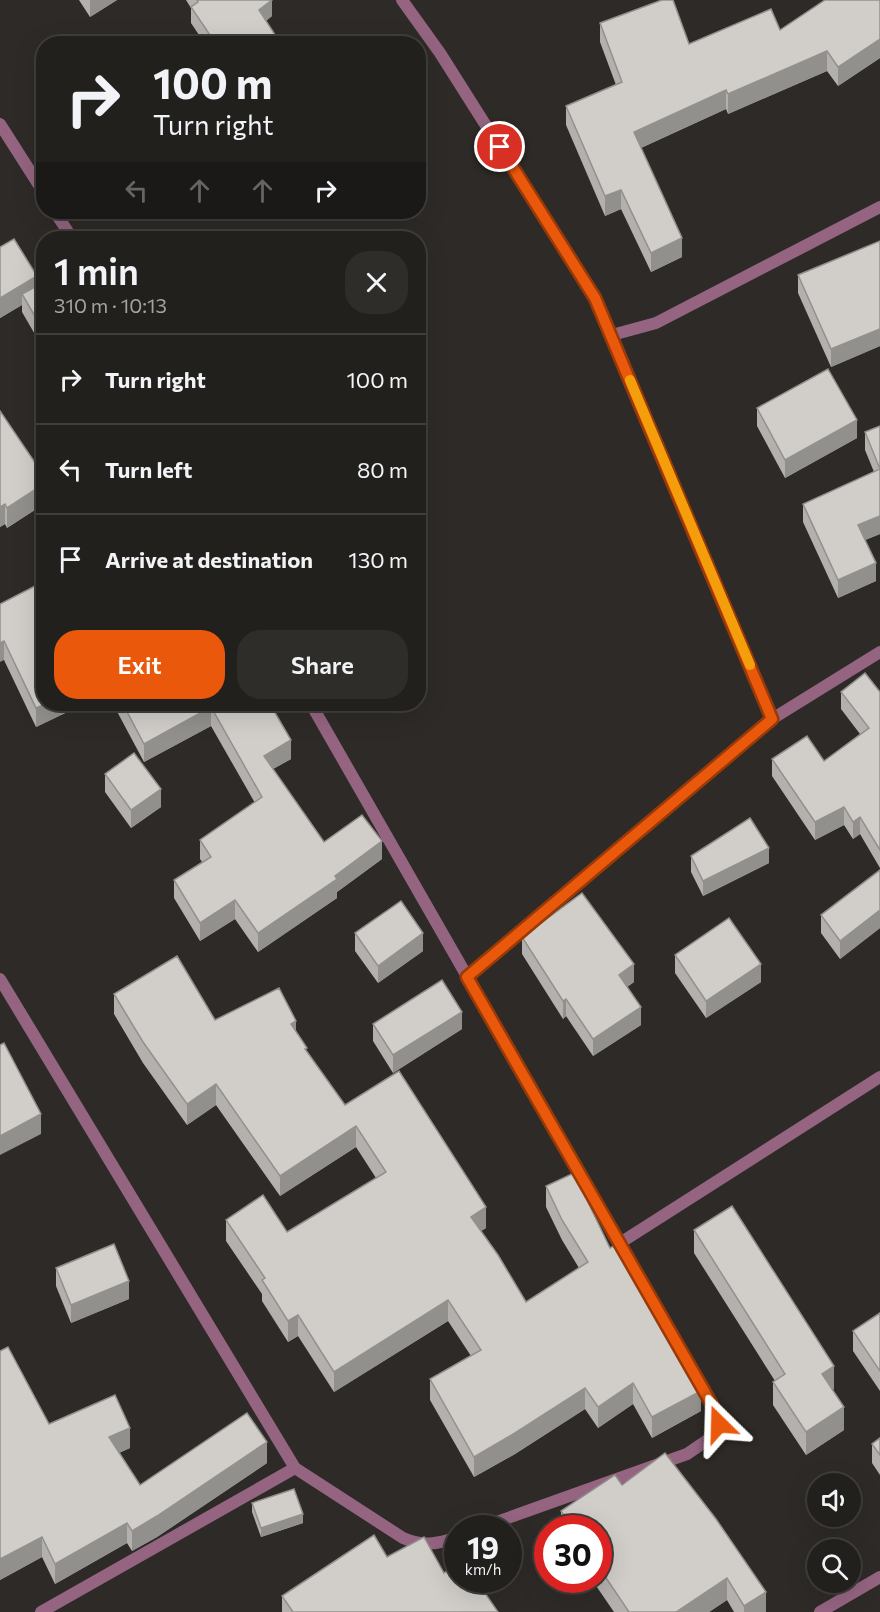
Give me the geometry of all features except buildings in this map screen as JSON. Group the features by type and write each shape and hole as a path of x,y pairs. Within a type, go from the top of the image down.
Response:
{"street":[{"path":"402,0 440,53 595,298 772,719"},
{"path":"0,124 36,180"},
{"path":"612,335 656,323 880,207"},
{"path":"467,977 772,719 880,652"},
{"path":"315,711 656,1306"},
{"path":"0,979 295,1468 403,1538 418,1545 444,1542"},
{"path":"620,1243 880,1077"},
{"path":"516,1515 687,1454 709,1439 719,1424 715,1410 668,1326"},
{"path":"41,1612 295,1468"},
{"path":"820,1612 880,1576"}],"slow traffic":[{"path":"630,380 750,665"}],"route":[{"path":"500,147 595,298 772,719 467,977 715,1410 719,1424"}]}
